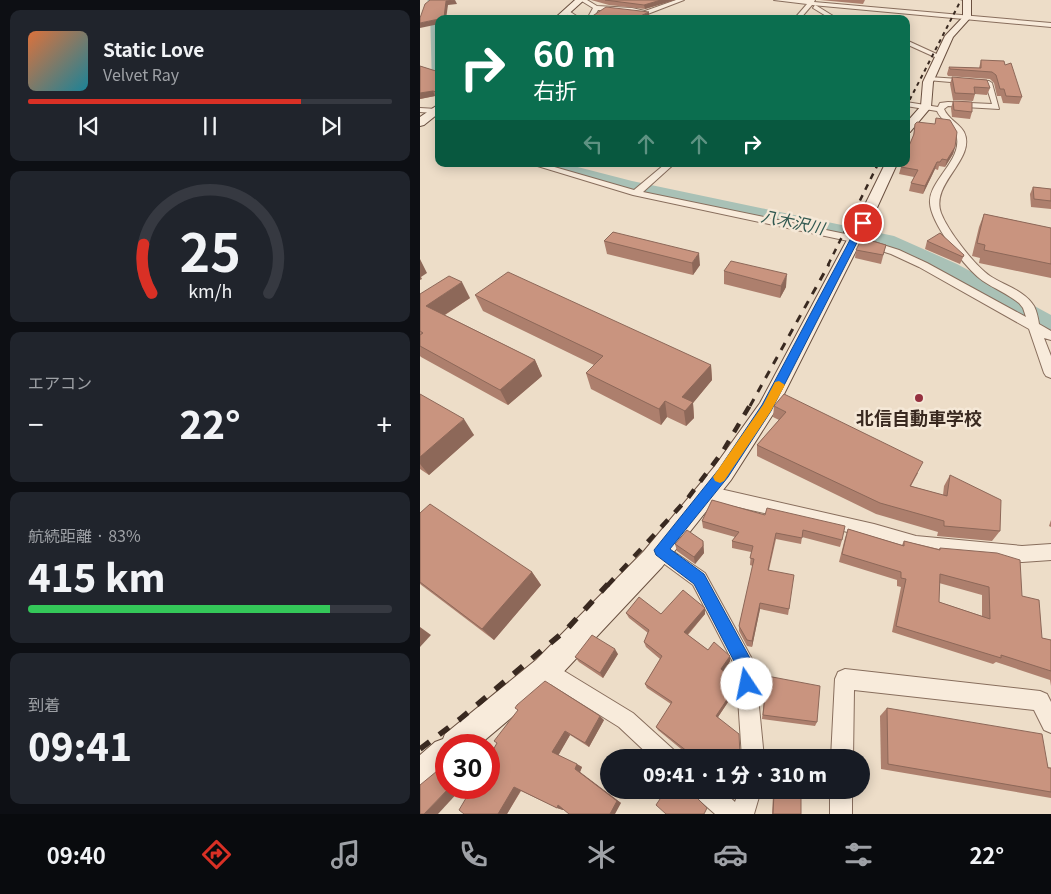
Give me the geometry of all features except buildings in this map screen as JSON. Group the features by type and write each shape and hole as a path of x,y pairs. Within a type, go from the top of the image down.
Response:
{"street":[{"path":"563,15 581,0 596,8 632,10 645,13 681,0"},
{"path":"777,0 1051,25"},
{"path":"910,125 926,107 929,79 949,36 967,18 968,0"},
{"path":"800,15 811,3"},
{"path":"811,3 830,15"},
{"path":"592,15 596,8"},
{"path":"567,12 572,15"},
{"path":"910,44 939,57"},
{"path":"929,79 988,84 996,107 948,104 943,105 940,109"},
{"path":"910,105 940,109"},
{"path":"940,109 943,116 960,132 962,147 955,162 938,188 935,197 935,211 955,241 981,273 986,278 1008,290 1029,307 1051,373"},
{"path":"420,110 435,111"},
{"path":"420,123 435,112"},
{"path":"547,167 640,190 859,231 1051,336"},
{"path":"640,190 667,167"},
{"path":"469,734 546,670 660,550 723,473 767,408 859,231 890,167"},
{"path":"708,493 874,531 916,544 1022,554 1051,552"},
{"path":"660,550 699,579 745,666 752,749"},
{"path":"546,670 626,720 658,749"},
{"path":"842,749 845,680 1040,701 1051,723"},
{"path":"420,775 435,762"},
{"path":"715,799 732,814"},
{"path":"743,814 747,799"},
{"path":"841,814 842,799"}],"waterway":[{"name":"八木沢川","path":"432,0 437,4 435,15"},
{"name":"八木沢川","path":"559,167 630,186 887,240 950,268 1051,325"}],"railway":[{"path":"910,99 961,0"},
{"path":"828,265 877,167"},
{"path":"750,406 829,264"},
{"path":"607,586 688,498 723,451 750,405"},
{"path":"420,749 460,719 567,629 608,584"}],"slow traffic":[{"path":"720,477 767,408 779,385"}],"place":[{"name":"北信自動車学校","path":"919,398"}],"route":[{"path":"747,684 745,666 699,579 660,550 723,473 767,408 863,223"}]}
